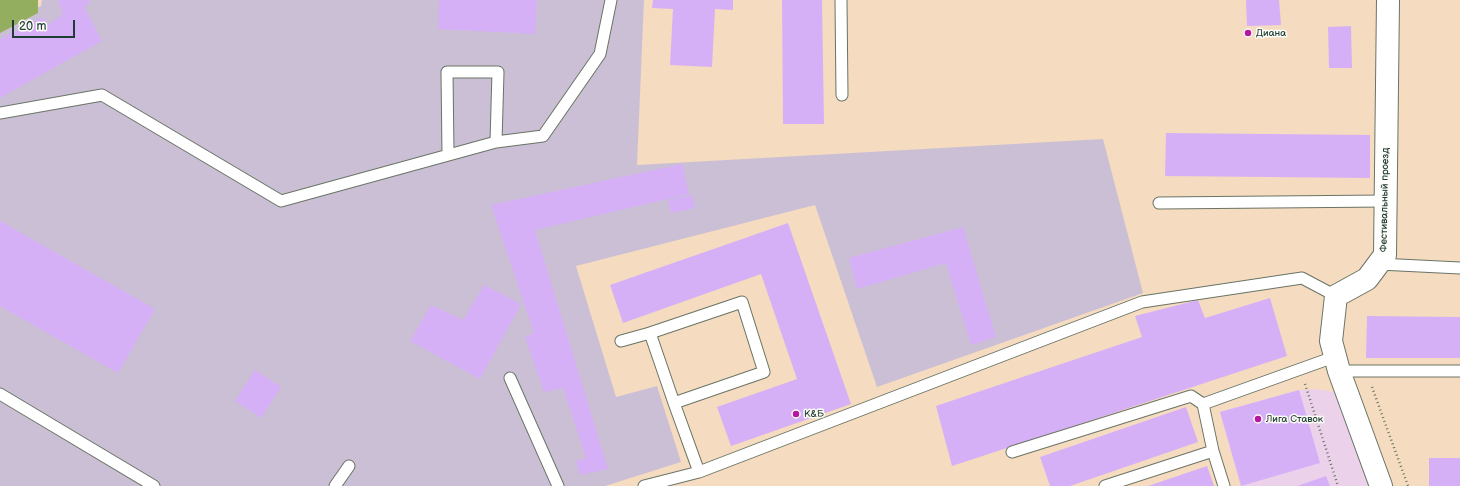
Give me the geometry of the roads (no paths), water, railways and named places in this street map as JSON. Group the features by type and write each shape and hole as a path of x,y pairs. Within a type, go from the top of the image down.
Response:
{"street":[{"name":"Фестивальный проезд","path":"1336,296 1367,279 1385,255 1388,0"},
{"path":"1336,296 1331,341 1336,364 1381,486"}],"lane":[{"path":"0,113 102,95 281,201 496,142 543,136 600,54 612,0"},
{"path":"841,0 842,95"},
{"path":"448,154 447,72 498,72 496,142"},
{"path":"1159,203 1386,201"},
{"path":"1379,264 1460,268"},
{"path":"644,486 675,482 1142,302 1302,278 1336,296"},
{"path":"622,341 742,302 764,372 674,403"},
{"path":"650,333 699,472"},
{"path":"1203,404 1300,369 1336,364 1367,371 1460,371"},
{"path":"510,378 558,486"},
{"path":"0,394 154,486"},
{"path":"1012,452 1191,396 1203,404 1213,451 1224,486"},
{"path":"1105,486 1213,451"},
{"path":"335,486 349,466"}],"place":[{"name":"Диана","path":"1248,33"},
{"name":"К&Б","path":"796,414"},
{"name":"Лига Ставок","path":"1258,419"}]}
